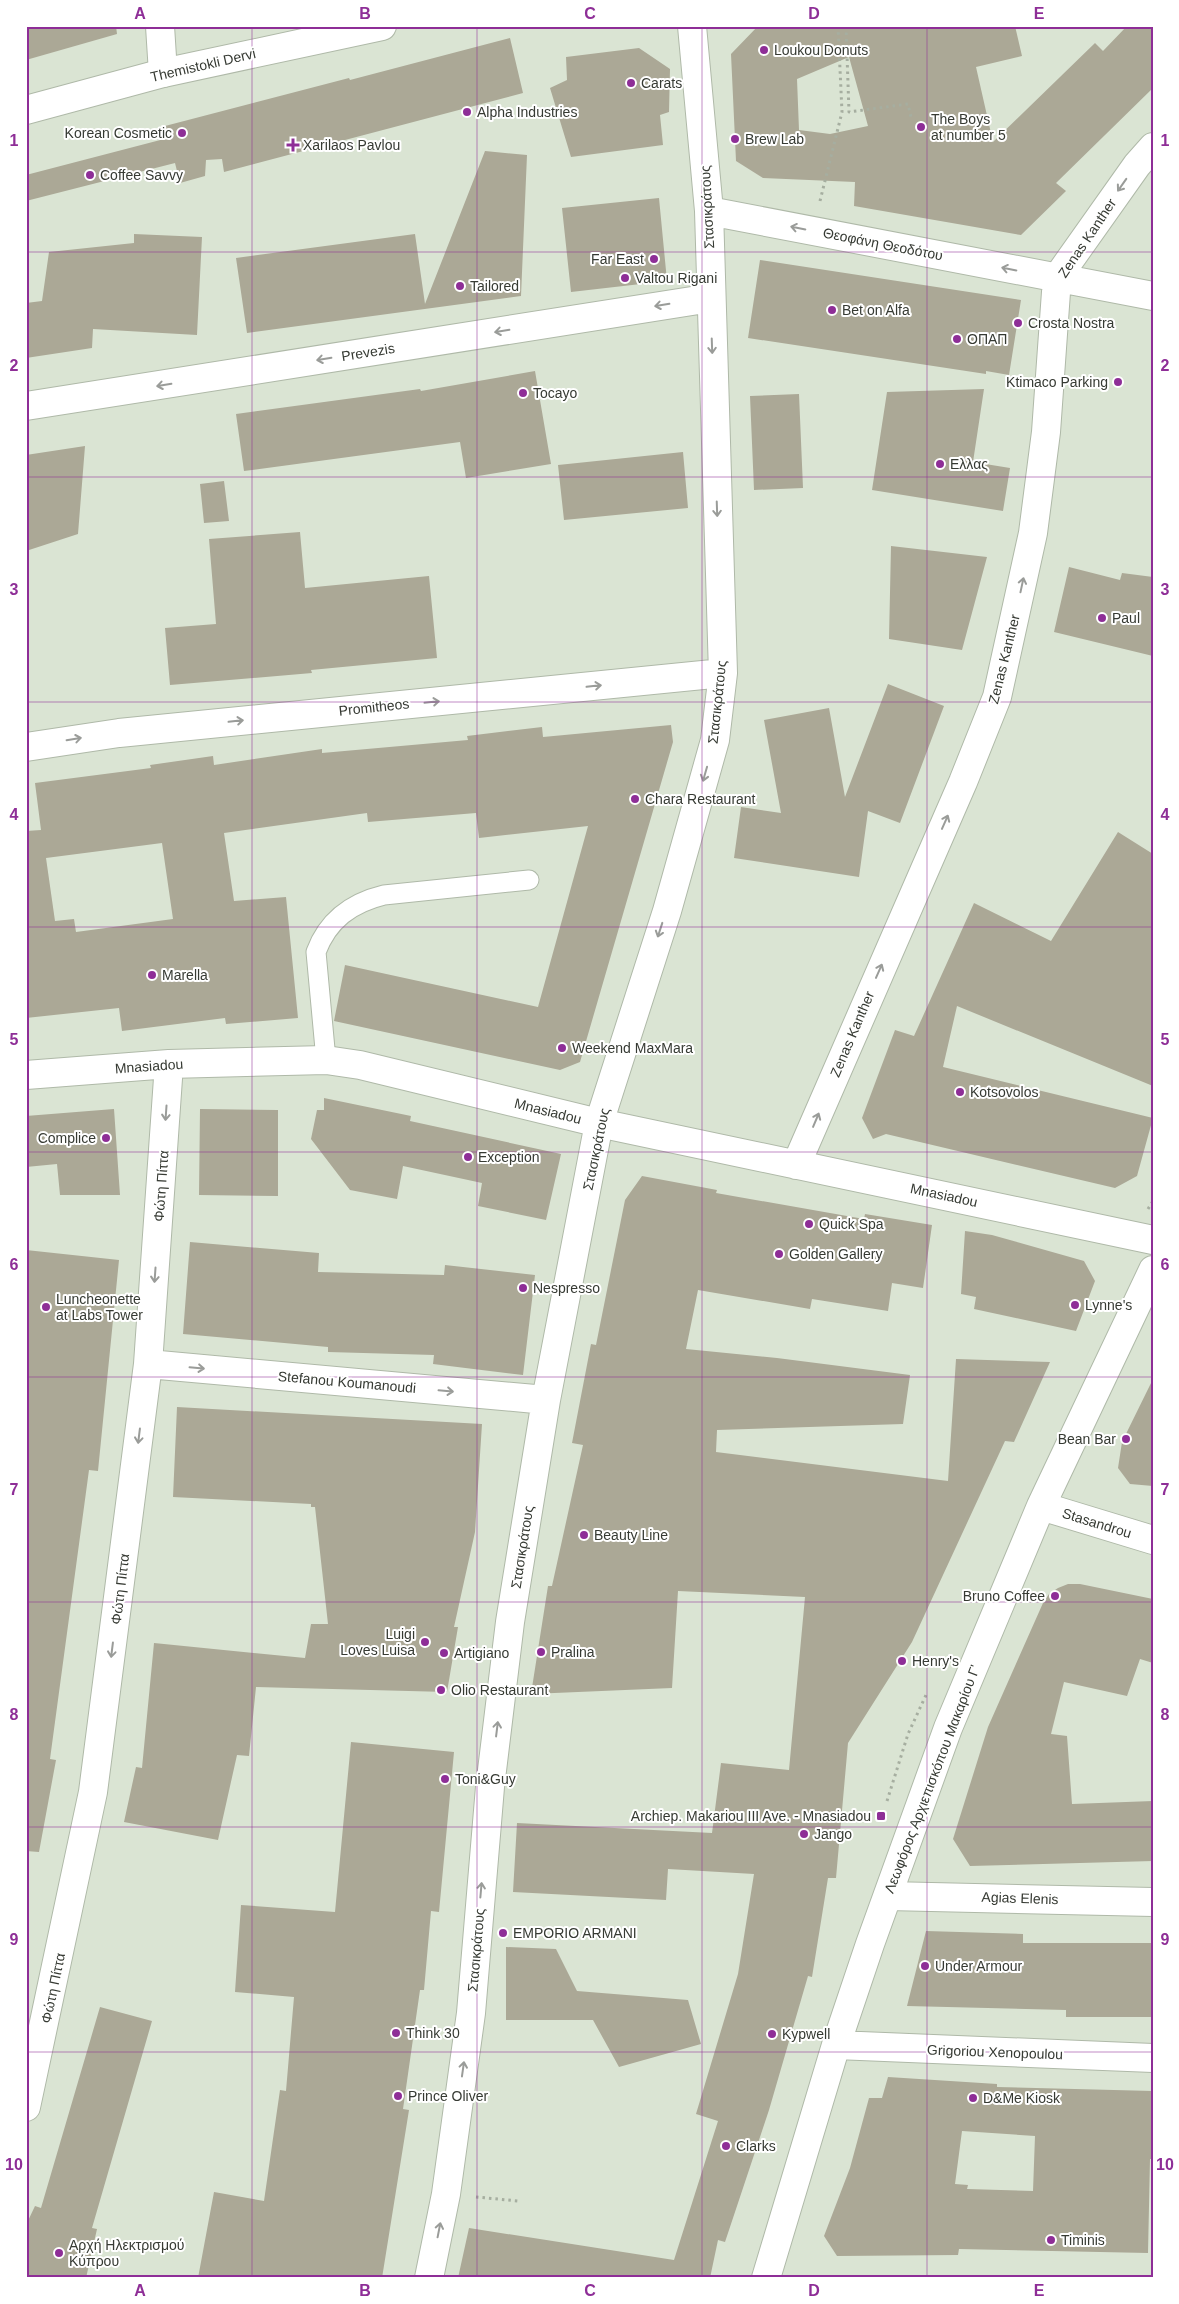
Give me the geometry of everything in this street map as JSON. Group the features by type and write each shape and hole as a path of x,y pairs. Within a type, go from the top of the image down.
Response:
{"street":[{"path":"160,26 163,73"},
{"name":"Themistokli Dervi","path":"26,110 163,73 382,26"},
{"name":"Στασικράτους","path":"430,2278 446,2194 471,2013 490,1788 509,1632 546,1400 599,1123 668,906 715,740 723,673 709,211 692,26"},
{"name":"Zenas Kanther","path":"796,1165 963,782 997,698 1033,533 1046,432 1057,278 1137,165 1153,147"},
{"name":"Θεοφάνη Θεοδότου","path":"709,211 1153,296"},
{"name":"Prevezis","path":"26,406 711,298"},
{"name":"Promitheos","path":"26,746 119,732 723,673"},
{"name":"Mnasiadou","path":"26,1075 169,1064 326,1060 360,1065 599,1123 1153,1240"},
{"name":"Φώτη Πίττα","path":"26,2108 93,1792 148,1364 169,1064"},
{"name":"Λεωφόρος Αρχιεπισκόπου Μακαρίου Γ'","path":"766,2278 836,2045 948,1728 1041,1506 1153,1270"},
{"name":"Stefanou Koumanoudi","path":"148,1364 546,1400"},
{"name":"Stasandrou","path":"1041,1506 1153,1540"},
{"name":"Agias Elenis","path":"888,1896 1153,1902"},
{"name":"Grigoriou Xenopoulou","path":"836,2045 1153,2058"}],"lane":[{"path":"326,1060 316,952 322,936 347,909 365,899 384,894 529,880"}],"path":[{"path":"813,231 842,112 838,26"},
{"path":"846,26 849,112 908,104 911,117"},
{"path":"446,2194 518,2201"}],"building":[{"path":"26,26 116,26 117,34 26,60"},
{"path":"758,26 1015,26 1022,56 976,67 993,142 1095,43 1103,51 1127,26 1153,26 1153,88 1056,183 1066,191 1021,235 854,206 855,182 763,178 736,161 731,54","holes":["849,57 868,126 830,134 799,130 797,79"]},
{"path":"510,38 523,93 224,172 222,159 206,160 205,176 180,183 175,163 26,201 26,175 168,138 165,126"},
{"path":"639,48 670,69 669,112 660,115 663,145 571,157 550,88 567,80 566,57"},
{"path":"485,151 527,155 521,296 247,333 236,258 415,234 425,304"},
{"path":"659,198 667,281 571,292 562,208"},
{"path":"134,234 202,237 197,335 93,329 92,348 26,358 26,303 42,301 49,252 134,243"},
{"path":"760,260 1021,300 1009,375 986,371 986,374 748,338"},
{"path":"535,371 551,464 466,478 460,442 244,471 236,414 420,389 421,391"},
{"path":"984,389 973,462 1010,468 1003,511 872,490 887,392"},
{"path":"799,394 803,488 754,490 750,396"},
{"path":"85,446 78,534 26,551 26,455"},
{"path":"683,452 688,508 564,520 558,465"},
{"path":"224,481 229,521 204,523 200,484"},
{"path":"300,532 305,588 429,576 437,658 311,670 312,673 170,685 165,628 216,624 209,539"},
{"path":"891,546 987,557 962,650 889,639"},
{"name":"Paul","path":"1069,567 1120,580 1122,573 1153,577 1153,656 1054,632"},
{"path":"888,684 944,706 900,823 868,811 859,877 734,858 741,807 781,813 764,720 829,708 845,797"},
{"path":"671,725 673,742 580,1062 560,1070 334,1021 345,965 538,1007 588,826 479,838 476,813 368,822 367,813 224,833 234,901 286,897 298,1018 226,1024 225,1018 122,1031 119,1008 26,1018 26,831 41,830 35,783 151,768 150,765 213,756 214,765 322,749 322,753 468,740 467,736 542,727 543,737","holes":["162,843 173,919 76,932 74,919 55,921 46,858"]},
{"path":"1118,832 1153,854 1153,1086 957,1006 943,1067 1153,1118 1137,1176 1115,1188 886,1134 873,1139 862,1118 895,1030 914,1036 974,903 1051,941"},
{"path":"324,1098 411,1116 410,1121 561,1154 546,1220 478,1206 482,1183 403,1166 397,1199 350,1190 311,1139 317,1110 324,1110"},
{"path":"114,1109 120,1195 60,1195 57,1164 26,1167 26,1116"},
{"path":"200,1109 278,1110 278,1196 199,1195"},
{"path":"642,1176 717,1190 716,1193 864,1219 865,1214 932,1225 923,1288 892,1283 888,1311 812,1299 810,1309 698,1290 686,1349 777,1358 910,1375 903,1424 717,1430 716,1452 948,1481 956,1359 1050,1362 1014,1442 1005,1441 912,1642 848,1743 836,1878 828,1878 812,1977 808,1976 769,2110 725,2242 718,2240 710,2278 458,2278 469,2228 674,2260 718,2121 696,2114 738,1974 754,1874 668,1869 666,1900 513,1892 517,1823 712,1833 721,1763 789,1770 805,1597 678,1591 672,1688 531,1694 548,1586 552,1586 583,1445 572,1443 591,1344 596,1345 625,1200"},
{"path":"965,1231 992,1235 1084,1261 1095,1281 1076,1331 974,1309 976,1297 961,1294"},
{"path":"190,1242 319,1253 318,1272 444,1275 445,1265 535,1275 523,1375 433,1364 434,1355 328,1352 328,1347 183,1334"},
{"path":"26,1250 119,1260 98,1471 89,1470 50,1759 56,1760 39,1852 26,1851"},
{"path":"1153,1379 1153,1486 1130,1484 1118,1468 1122,1442"},
{"path":"177,1407 482,1424 475,1532 454,1627 458,1627 447,1692 256,1687 249,1756 237,1755 218,1840 124,1822 136,1767 142,1768 154,1643 305,1658 311,1624 328,1624 315,1507 311,1507 311,1504 173,1497"},
{"path":"1068,1584 1080,1584 1153,1599 1153,1663 1140,1659 1127,1696 1064,1682 1051,1734 1067,1736 1072,1804 1153,1801 1153,1861 970,1866 953,1839 988,1727 1043,1603 1049,1594"},
{"path":"351,1742 454,1752 439,1912 431,1911 424,1990 420,1990 403,2109 409,2110 382,2278 198,2278 214,2192 264,2201 280,2090 286,2091 294,1997 235,1992 241,1905 335,1912"},
{"path":"926,1931 1023,1934 1023,1943 1153,1943 1153,2017 1066,2017 1066,2010 907,2006"},
{"path":"506,1947 556,1949 577,1991 688,2000 701,2044 619,2067 593,2020 506,2020"},
{"path":"100,2007 152,2021 92,2228 97,2229 86,2278 26,2278 26,2225 35,2206 41,2208"},
{"path":"888,2077 997,2084 997,2087 1153,2091 1153,2159 1150,2159 1148,2253 959,2249 958,2255 837,2256 824,2236 850,2168 869,2098 882,2098","holes":["962,2131 1035,2136 1033,2191 967,2189 968,2185 955,2184"]}],"place":[{"name":"Loukou Donuts","path":"764,50"},
{"name":"Carats","path":"631,83"},
{"name":"Alpha Industries","path":"467,112"},
{"name":"The Boys at number 5","path":"921,127"},
{"name":"Korean Cosmetic","path":"182,133"},
{"name":"Brew Lab","path":"735,139"},
{"name":"Xarilaos Pavlou","path":"293,145"},
{"name":"Coffee Savvy","path":"90,175"},
{"name":"Far East","path":"654,259"},
{"name":"Valtou Rigani","path":"625,278"},
{"name":"Tailored","path":"460,286"},
{"name":"Bet on Alfa","path":"832,310"},
{"name":"Crosta Nostra","path":"1018,323"},
{"name":"ΟΠΑΠ","path":"957,339"},
{"name":"Ktimaco Parking","path":"1118,382"},
{"name":"Tocayo","path":"523,393"},
{"name":"Ελλας","path":"940,464"},
{"name":"Paul","path":"1102,618"},
{"name":"Chara Restaurant","path":"635,799"},
{"name":"Marella","path":"152,975"},
{"name":"Weekend MaxMara","path":"562,1048"},
{"name":"Kotsovolos","path":"960,1092"},
{"name":"Complice","path":"106,1138"},
{"name":"Exception","path":"468,1157"},
{"name":"Quick Spa","path":"809,1224"},
{"name":"Golden Gallery","path":"779,1254"},
{"name":"Nespresso","path":"523,1288"},
{"name":"Lynne's","path":"1075,1305"},
{"name":"Luncheonette at Labs Tower","path":"46,1307"},
{"name":"Bean Bar","path":"1126,1439"},
{"name":"Beauty Line","path":"584,1535"},
{"name":"Bruno Coffee","path":"1055,1596"},
{"name":"Luigi Loves Luisa","path":"425,1642"},
{"name":"Pralina","path":"541,1652"},
{"name":"Artigiano","path":"444,1653"},
{"name":"Henry's","path":"902,1661"},
{"name":"Olio Restaurant","path":"441,1690"},
{"name":"Toni&Guy","path":"445,1779"},
{"name":"Archiep. Makariou III Ave. - Mnasiadou","path":"881,1816"},
{"name":"Jango","path":"804,1834"},
{"name":"EMPORIO ARMANI","path":"503,1933"},
{"name":"Under Armour","path":"925,1966"},
{"name":"Think 30","path":"396,2033"},
{"name":"Kypwell","path":"772,2034"},
{"name":"Prince Oliver","path":"398,2096"},
{"name":"D&Me Kiosk","path":"973,2098"},
{"name":"Clarks","path":"726,2146"},
{"name":"Timinis","path":"1051,2240"},
{"name":"Αρχή Ηλεκτρισμού Κύπρου","path":"59,2253"}]}
